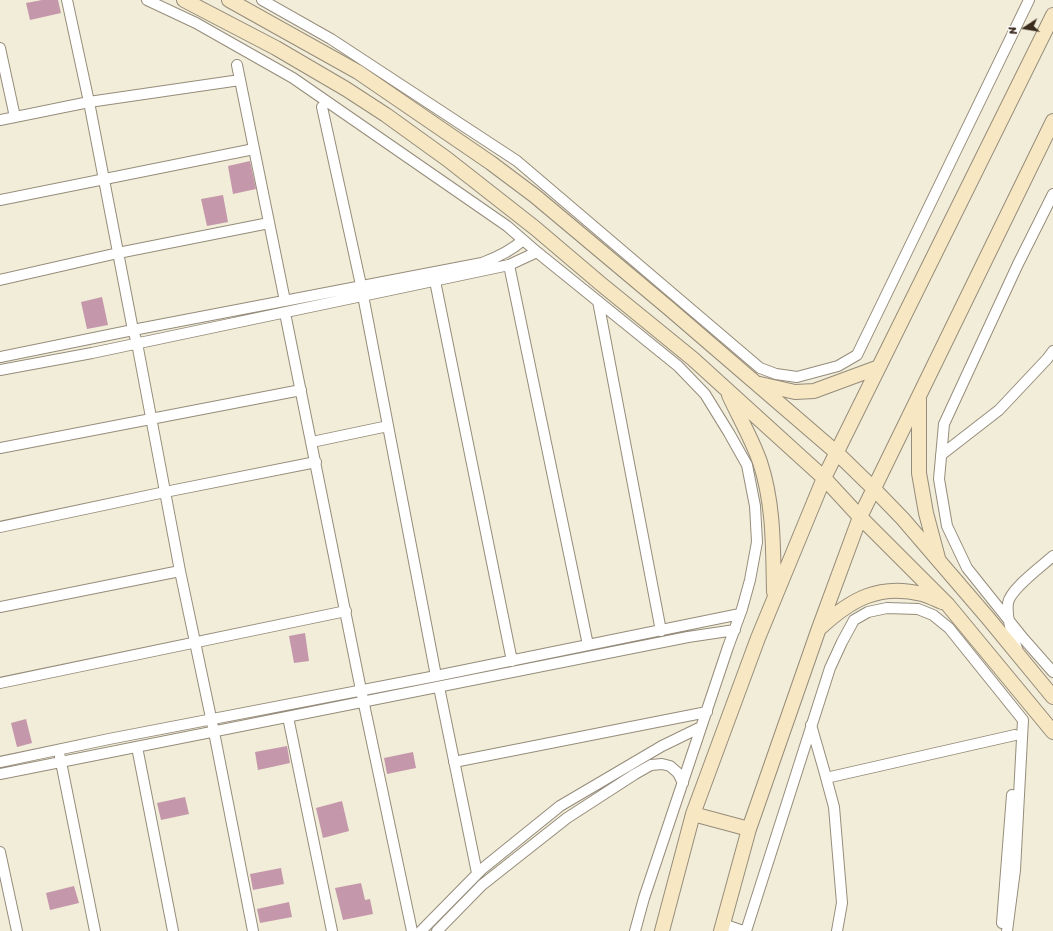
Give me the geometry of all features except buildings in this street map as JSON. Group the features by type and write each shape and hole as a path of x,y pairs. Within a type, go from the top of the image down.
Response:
{"main road":[{"path":"184,0 276,48 346,89 386,115 447,159 535,228 601,284 694,359 824,478 860,517 948,604 1053,732"},
{"path":"229,0 358,72 491,163 535,196 837,453 874,489 940,562 1053,697"},
{"path":"662,931 693,814 758,638 824,478 1053,15"},
{"path":"722,928 749,829 818,631 860,517 1053,121"},
{"path":"756,383 795,392 814,391 879,367"},
{"path":"725,388 760,462 767,489 772,519 774,598"},
{"path":"919,397 919,473 926,513 940,562"},
{"path":"818,631 835,614 849,604 862,597 878,592 896,590 922,594 948,604"},
{"path":"693,814 749,829"}],"street":[{"path":"67,0 89,102 133,330 137,343 180,571 210,719 214,732 253,931"},
{"path":"147,0 196,23 293,78 507,226 678,366 705,394 747,465 755,506 757,542 750,580 735,630 644,898 635,931"},
{"path":"262,0 331,39 517,161 760,368 776,374 797,378 838,366 857,355 1029,0"},
{"path":"0,48 15,117"},
{"path":"237,65 285,301"},
{"path":"0,120 89,102 240,80"},
{"path":"322,108 364,296 436,676"},
{"path":"0,200 254,149"},
{"path":"1053,194 950,409 944,424 939,479 947,526 967,568 1008,620 1053,672"},
{"path":"0,280 118,253 270,223"},
{"path":"0,357 361,285 482,263 502,256 515,248 523,240"},
{"path":"0,370 137,343 509,265 537,252"},
{"path":"509,265 588,645"},
{"path":"435,281 512,660"},
{"path":"598,301 661,630"},
{"path":"285,312 361,690 412,931"},
{"path":"941,455 999,410 1047,360 1053,351"},
{"path":"0,448 301,390"},
{"path":"312,442 388,426"},
{"path":"0,527 316,462"},
{"path":"1019,655 1008,620 1008,602 1013,593 1053,556"},
{"path":"0,606 180,571"},
{"path":"746,931 830,668 854,620 868,612 887,608 918,609 934,615 949,628 1023,720 1015,870 1007,931"},
{"path":"0,683 346,611"},
{"path":"0,762 740,614"},
{"path":"0,774 672,640 735,630"},
{"path":"439,687 477,873"},
{"path":"454,762 706,712"},
{"path":"1001,931 1012,791 1016,712"},
{"path":"288,717 332,931"},
{"path":"811,725 834,807 842,903 837,931"},
{"path":"421,931 477,873 560,806 662,746 701,727"},
{"path":"826,778 1015,735"},
{"path":"137,747 173,931"},
{"path":"58,750 96,931"},
{"path":"438,931 482,885 567,818 635,774 651,765 662,764 670,766 678,773 683,783"},
{"path":"0,852 17,931"},
{"path":"722,928 743,931"}]}
